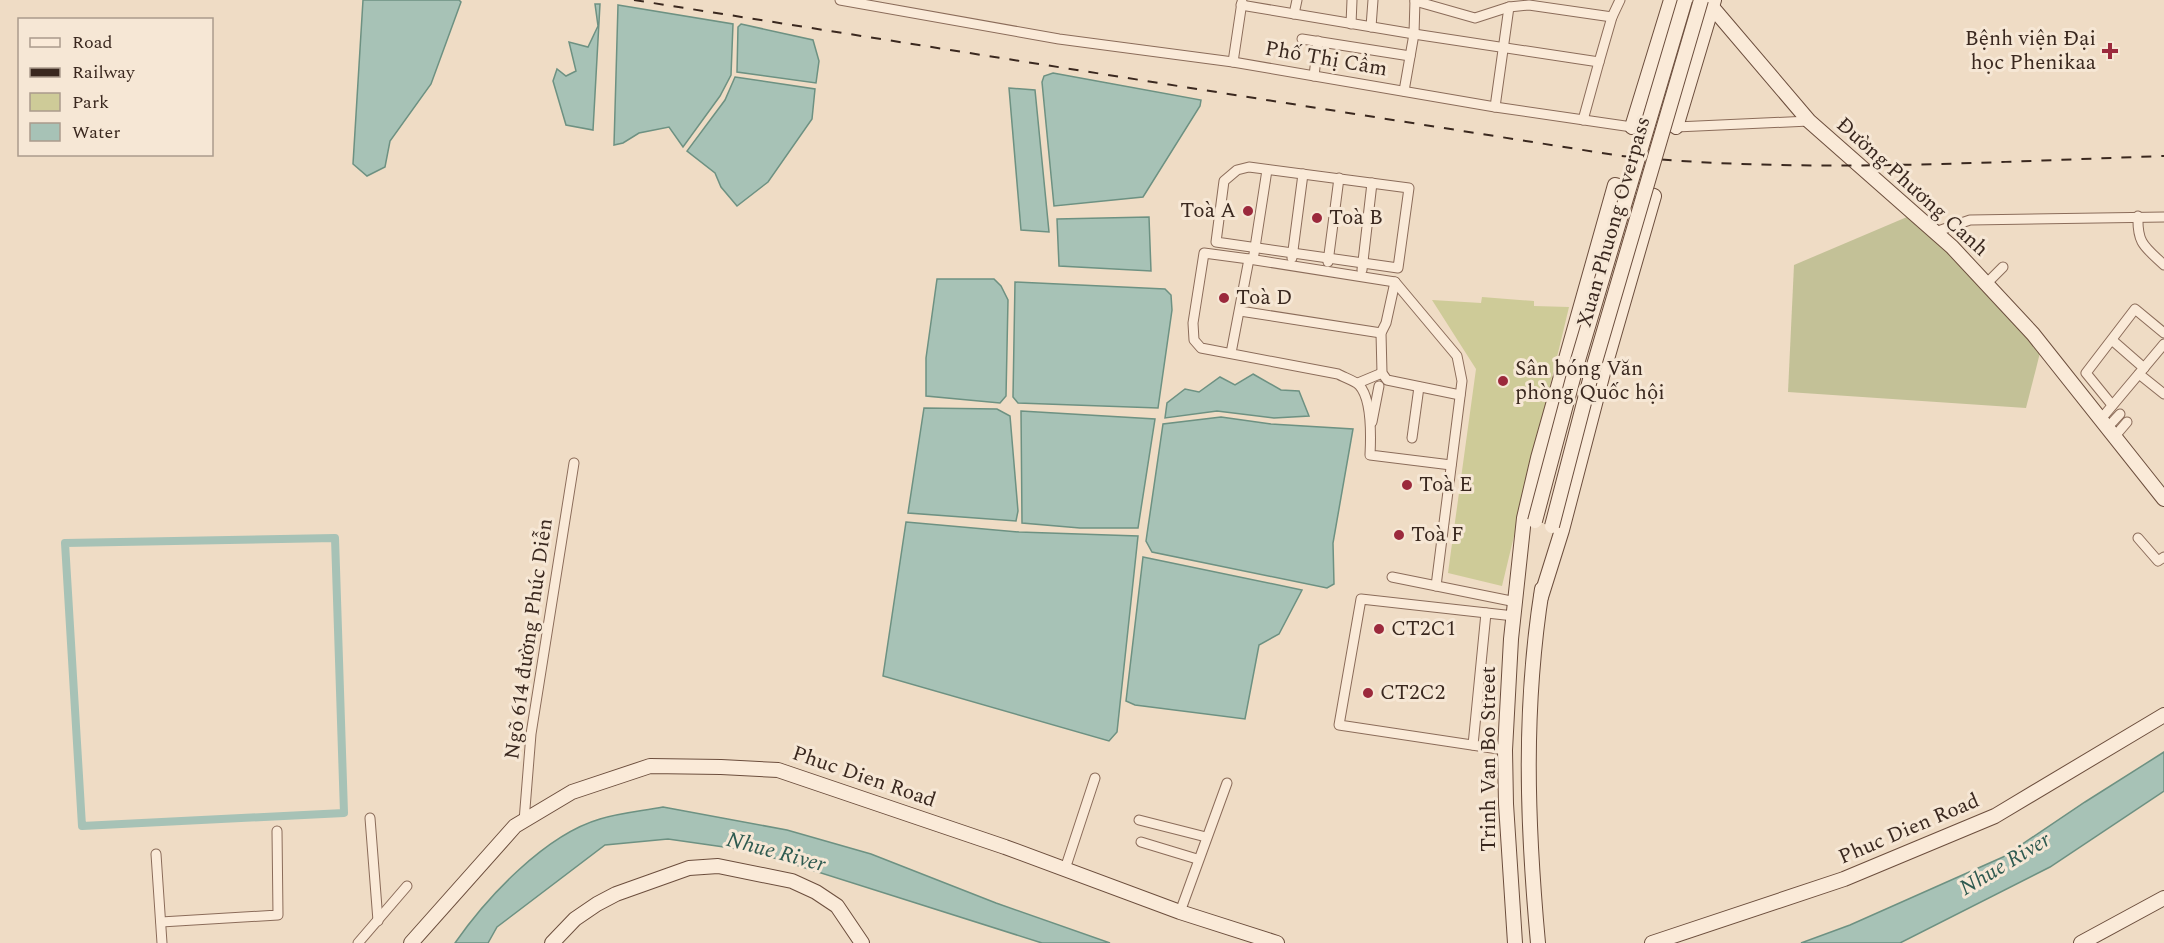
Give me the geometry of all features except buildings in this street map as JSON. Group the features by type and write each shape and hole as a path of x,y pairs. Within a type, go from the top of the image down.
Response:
{"main road":[{"path":"1632,127 1671,0"},
{"name":"Xuan Phuong Overpass","path":"1535,521 1579,356 1685,0"},
{"path":"1676,127 1709,2 1692,0"},
{"name":"Xuan Phuong Overpass","path":"1552,526 1592,372 1709,2"},
{"name":"Đường Phương Canh","path":"1709,2 1809,121 1946,229 1952,247 2033,333 2164,499"},
{"name":"Trinh Van Bo Street","path":"1515,943 1505,750 1509,665 1524,518 1538,458 1615,185 1654,196 1603,374 1562,530 1541,597"},
{"name":"Trinh Van Bo Street","path":"1519,575 1535,521"},
{"name":"Trinh Van Bo Street","path":"1538,943 1532,883 1527,746 1533,652 1552,526"},
{"name":"Phuc Dien Road","path":"1653,943 1844,879 1995,816 2164,715"},
{"name":"Phuc Dien Road","path":"411,943 515,826 572,792 650,766 778,770 1065,869 1180,912 1277,943"},
{"path":"552,943 575,919 616,894 689,868 718,866 792,881 816,892 837,906 862,943"},
{"path":"2088,941 2164,898"}],"street":[{"name":"Phố Thị Cẩm","path":"840,0 1068,40 1233,62 1495,107 1632,127 1809,121"},
{"path":"1272,10 1274,0"},
{"path":"1294,14 1297,0"},
{"path":"1350,24 1353,0"},
{"path":"1371,27 1373,0"},
{"path":"1404,91 1414,34 1415,0 1475,18 1509,7 1528,5 1612,17"},
{"path":"1583,120 1612,17 1620,0"},
{"path":"1233,62 1242,3 1350,24 1599,62"},
{"path":"1495,107 1509,7"},
{"path":"1302,39 1410,56"},
{"path":"1314,76 1318,41"},
{"path":"1249,167 1303,174 1409,188 1398,268 1216,242 1224,181 1237,170 1249,167"},
{"path":"1231,353 1255,248 1267,170"},
{"path":"1290,266 1303,174"},
{"path":"1327,271 1339,178"},
{"path":"1361,276 1372,183"},
{"path":"2129,217 2141,241 2164,266"},
{"path":"1946,229 1970,220 2164,217"},
{"path":"1436,586 1462,381 1457,356 1395,282 1204,253 1193,323 1194,340 1201,348 1338,374 1358,383 1383,380 1460,395"},
{"path":"1986,284 2003,267"},
{"path":"1395,282 1386,323 1381,333 1383,380 1371,428 1370,454 1451,465"},
{"path":"2112,405 2086,373 2135,309 2164,333"},
{"path":"1240,311 1381,333"},
{"path":"2112,340 2164,394"},
{"path":"2108,428 2112,405 2164,344"},
{"path":"1365,397 1383,380"},
{"path":"1358,383 1365,397 1371,428"},
{"path":"1412,438 1419,387"},
{"path":"2108,428 2123,418"},
{"name":"Ngõ 614 đường Phúc Diễn","path":"524,821 531,734 574,463"},
{"path":"2138,538 2158,561 2164,557"},
{"path":"1392,577 1436,586 1515,609"},
{"path":"1505,750 1339,725 1360,599 1485,613 1515,609"},
{"path":"1473,745 1485,613"},
{"path":"1065,869 1095,778"},
{"path":"1180,912 1197,860 1227,783"},
{"path":"370,818 378,921"},
{"path":"1139,820 1206,837"},
{"path":"160,922 278,915 277,831"},
{"path":"1141,842 1197,860"},
{"path":"156,854 162,943"},
{"path":"358,943 407,886"}],"green space":[{"path":"1482,297 1534,301 1534,306 1569,307 1502,586 1448,573 1476,369 1432,300 1481,303"}],"shaded area":[{"path":"1914,214 2042,345 2026,408 1788,392 1794,265"}],"water":[{"path":"363,0 459,0 461,2 431,84 390,141 385,167 367,176 353,164"},
{"path":"595,4 600,4 593,130 566,125 553,81 557,69 566,76 576,71 569,42 588,47 598,26"},
{"path":"618,5 733,24 731,75 720,96 683,147 669,127 639,133 623,143 614,145"},
{"path":"741,24 813,40 819,61 816,83 737,72 738,27"},
{"path":"1053,73 1201,100 1200,106 1143,197 1054,206 1042,82 1044,76"},
{"path":"735,77 815,89 812,119 768,182 737,206 721,187 715,173 687,151 725,100"},
{"path":"1009,88 1035,90 1049,232 1021,230"},
{"path":"1149,217 1151,271 1059,266 1057,219"},
{"path":"937,279 994,279 1001,286 1008,300 1006,396 1000,403 926,396 926,358"},
{"path":"1015,282 1165,289 1171,295 1172,310 1158,408 1018,403 1013,397"},
{"path":"1253,374 1281,390 1299,391 1309,416 1274,418 1217,411 1165,418 1167,403 1185,389 1199,392 1220,377 1235,385"},
{"path":"924,408 997,409 1010,416 1018,511 1016,521 908,513"},
{"path":"1021,411 1155,419 1138,528 1080,528 1022,523"},
{"path":"1221,417 1271,424 1353,429 1333,543 1334,584 1327,588 1152,552 1146,541 1163,424"},
{"path":"906,522 1019,532 1138,536 1117,732 1109,741 883,676"},
{"path":"1143,557 1302,590 1279,634 1259,645 1245,719 1135,705 1126,701"},
{"name":"Nhue River","path":"2164,752 2164,791 2050,867 1900,943 1801,943 1850,925 2003,857"},
{"name":"Nhue River","path":"663,807 787,830 871,854 996,903 1110,943 1042,943 752,851 668,839 605,845 497,927 488,943 455,943 500,888 538,853 559,839 579,827 600,819"}],"waterway":[{"path":"335,538 344,813 82,826 65,543 335,538"}],"railway":[{"path":"634,0 1621,156 1756,164 1824,165 2164,156"}],"place":[{"name":"Bệnh viện Đại học Phenikaa","path":"2110,51"},
{"name":"Toà A","path":"1248,211"},
{"name":"Toà B","path":"1317,218"},
{"name":"Toà D","path":"1224,298"},
{"name":"Sân bóng Văn phòng Quốc hội","path":"1503,381"},
{"name":"Toà E","path":"1407,485"},
{"name":"Toà F","path":"1399,535"},
{"name":"CT2C1","path":"1379,629"},
{"name":"CT2C2","path":"1368,693"}]}
